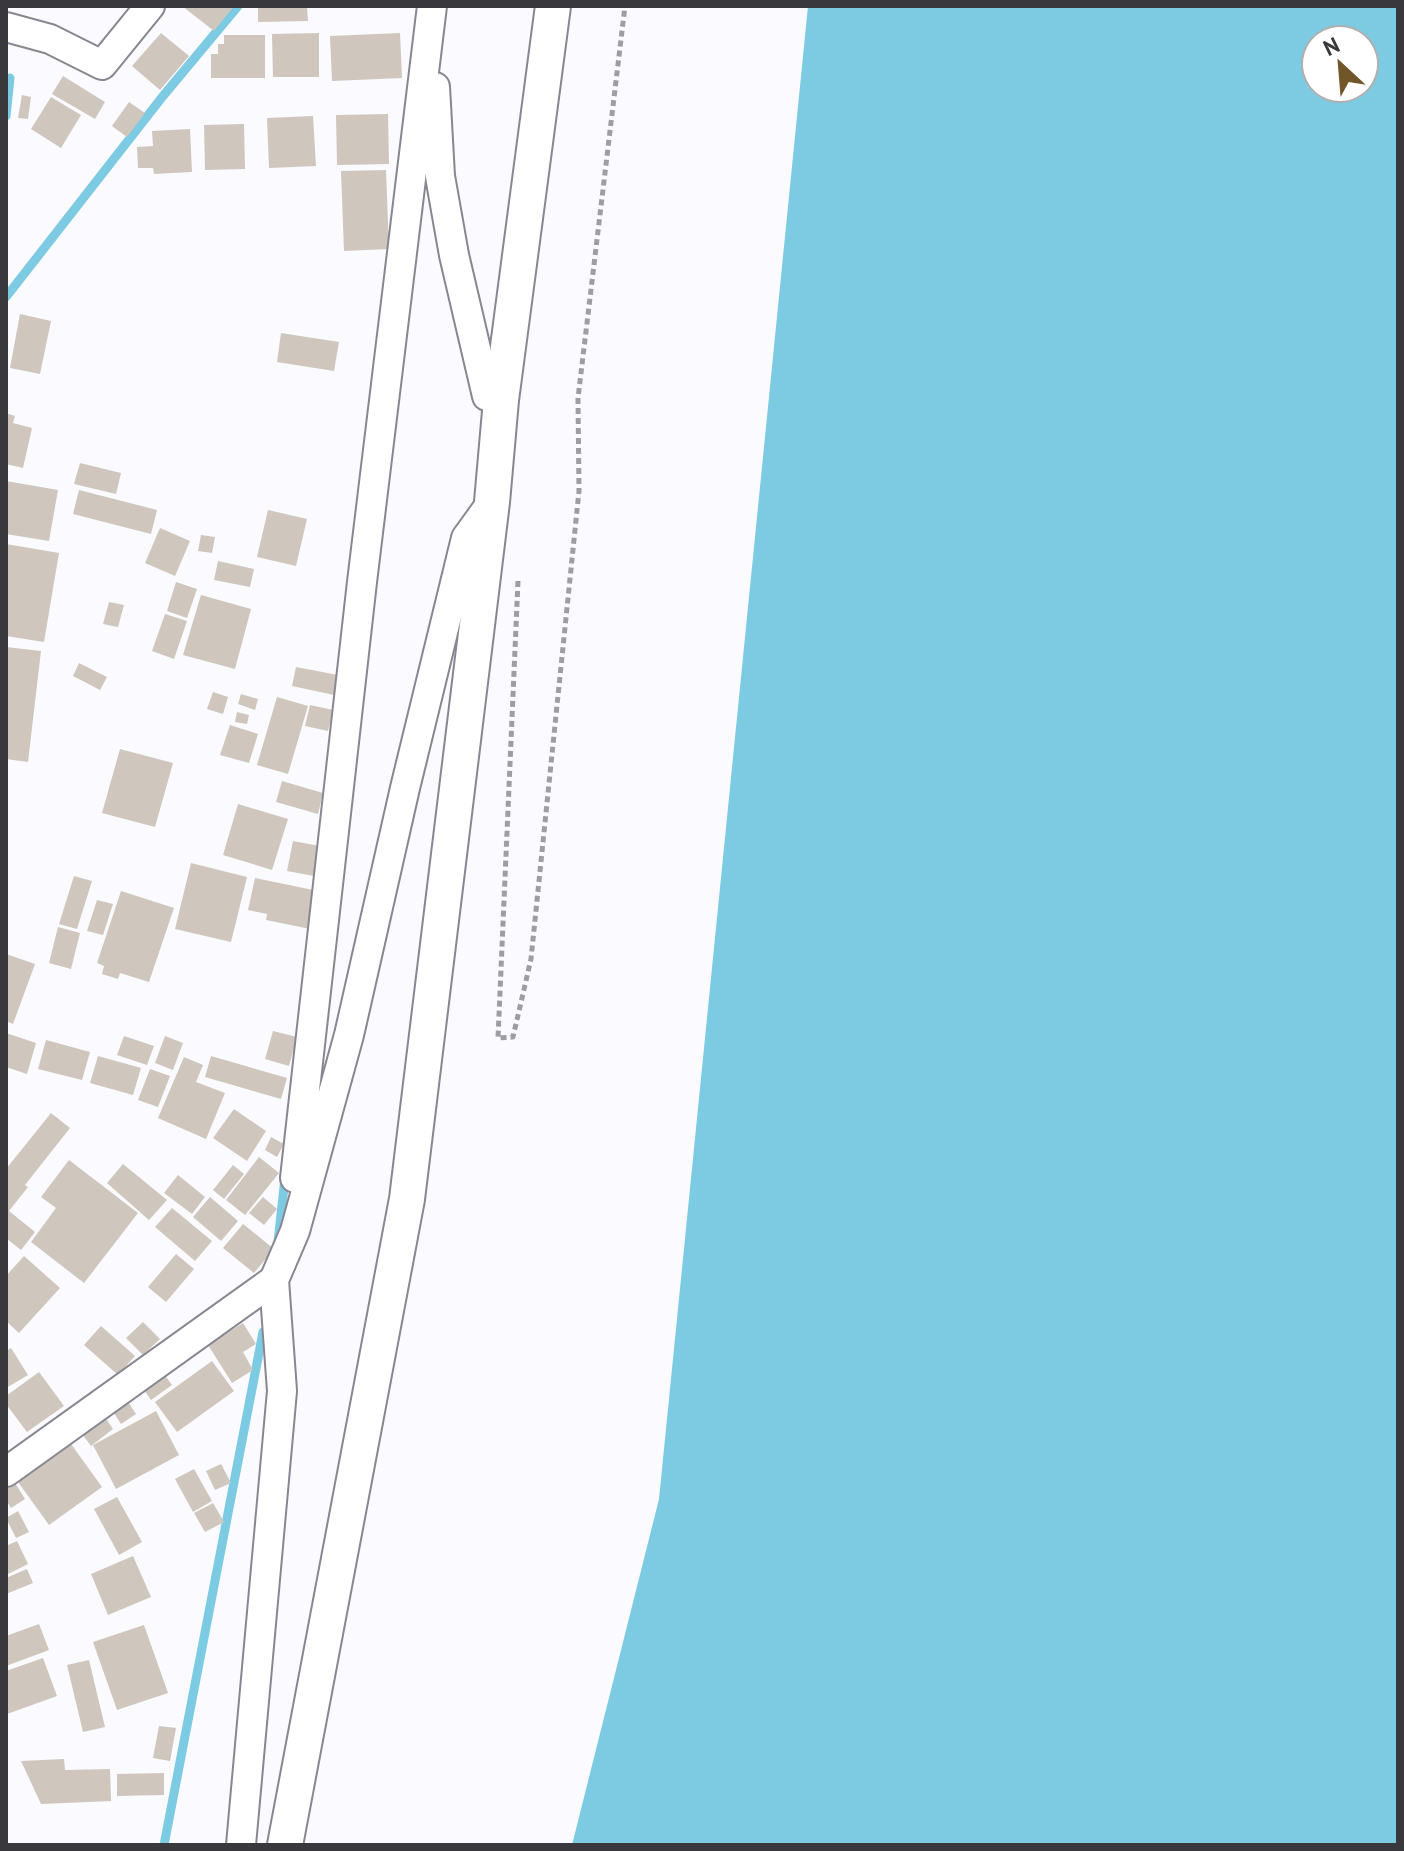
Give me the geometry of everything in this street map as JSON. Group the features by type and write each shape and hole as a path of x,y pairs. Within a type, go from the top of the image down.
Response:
{"street":[{"path":"6,27 50,39 102,65 150,6"},
{"path":"295,1231 293,1203 362,582 432,6"},
{"path":"285,1845 407,1199 492,502 501,400 553,6"},
{"path":"426,56 435,72 440,176 454,255 487,396 501,400"},
{"path":"241,1845 282,1391 274,1280 295,1231 349,1035 466,538 492,502"},
{"path":"6,1472 274,1280"}],"path":[{"path":"519,573 498,1038 513,1037 531,959 579,491 578,398 625,6"}],"water":[{"path":"808,6 1398,6 1398,1845 572,1845 659,1499"}],"building":[{"path":"182,6 234,6 214,31"},
{"path":"258,6 307,6 308,21 258,22"},
{"path":"161,33 189,56 160,90 132,66"},
{"path":"319,33 319,77 273,77 272,34"},
{"path":"400,33 402,78 332,81 330,36"},
{"path":"224,35 265,35 265,78 211,78 211,54 218,54 218,44 224,44"},
{"path":"63,76 105,102 95,119 52,94"},
{"path":"22,95 31,97 28,119 18,118"},
{"path":"51,97 81,115 61,148 31,129"},
{"path":"129,102 145,113 127,137 112,126"},
{"path":"388,114 389,164 337,165 336,115"},
{"path":"313,116 316,166 269,168 267,118"},
{"path":"244,124 245,169 205,170 204,125"},
{"path":"190,129 192,172 154,174 153,168 138,168 137,147 153,146 152,131"},
{"path":"386,170 389,249 344,251 341,171"},
{"path":"20,314 51,321 40,374 10,368"},
{"path":"281,333 339,342 334,371 277,362"},
{"path":"6,413 15,416 13,423 32,428 23,468 6,464"},
{"path":"80,463 121,473 116,494 74,484"},
{"path":"6,481 58,490 49,541 6,534"},
{"path":"79,490 157,510 151,534 73,514"},
{"path":"268,510 307,519 296,566 257,557"},
{"path":"160,528 190,541 175,576 145,563"},
{"path":"201,535 215,537 212,553 198,551"},
{"path":"6,544 59,553 44,642 6,636"},
{"path":"218,561 254,569 250,587 214,580"},
{"path":"176,582 197,589 187,618 167,611"},
{"path":"201,595 251,609 235,669 183,655"},
{"path":"109,602 124,605 118,627 103,624"},
{"path":"165,614 187,621 174,659 152,651"},
{"path":"6,647 41,651 28,762 6,759"},
{"path":"79,663 107,677 100,690 73,676"},
{"path":"296,667 338,675 334,695 292,686"},
{"path":"213,692 228,697 223,714 207,709"},
{"path":"241,694 258,699 255,710 238,704"},
{"path":"277,697 308,706 288,774 257,765"},
{"path":"310,705 333,710 328,731 305,726"},
{"path":"237,712 249,715 247,724 235,722"},
{"path":"230,725 258,734 249,763 220,755"},
{"path":"120,749 173,763 155,827 102,813"},
{"path":"282,781 323,793 318,814 276,802"},
{"path":"238,804 288,819 272,870 223,855"},
{"path":"293,841 320,846 314,876 287,871"},
{"path":"191,863 247,877 231,942 175,929"},
{"path":"74,876 92,881 77,929 59,924"},
{"path":"255,878 318,891 310,929 266,920 267,914 248,910"},
{"path":"121,891 174,908 149,982 120,973 118,979 102,974 104,966 97,963"},
{"path":"97,900 113,904 103,935 87,931"},
{"path":"58,927 80,933 71,969 49,963"},
{"path":"6,954 35,964 13,1024 6,1021"},
{"path":"273,1031 297,1037 289,1066 265,1059"},
{"path":"6,1033 36,1043 27,1074 6,1067"},
{"path":"124,1036 154,1046 147,1065 117,1055"},
{"path":"165,1036 183,1043 173,1070 155,1063"},
{"path":"46,1040 90,1052 82,1080 38,1069"},
{"path":"98,1056 141,1068 133,1095 90,1083"},
{"path":"211,1056 287,1078 281,1099 205,1077"},
{"path":"184,1057 203,1065 196,1082 225,1093 206,1139 158,1118"},
{"path":"150,1069 170,1076 158,1107 138,1100"},
{"path":"234,1109 266,1131 247,1161 213,1138"},
{"path":"51,1113 70,1128 25,1185 28,1187 9,1211 35,1232 21,1250 6,1238 6,1169"},
{"path":"271,1137 284,1144 277,1157 265,1150"},
{"path":"259,1157 279,1173 245,1215 226,1200"},
{"path":"69,1160 138,1213 84,1283 31,1242 56,1208 41,1197"},
{"path":"123,1164 167,1200 149,1220 107,1183"},
{"path":"233,1165 244,1174 224,1199 213,1190"},
{"path":"178,1175 205,1197 192,1214 164,1193"},
{"path":"210,1197 238,1221 221,1241 193,1217"},
{"path":"263,1197 277,1209 264,1225 249,1213"},
{"path":"172,1208 212,1241 195,1261 155,1227"},
{"path":"243,1224 274,1249 254,1273 223,1248"},
{"path":"176,1254 194,1269 166,1302 148,1287"},
{"path":"24,1256 60,1288 19,1333 6,1321 6,1276"},
{"path":"143,1322 160,1339 143,1355 126,1338"},
{"path":"243,1323 256,1344 243,1352 253,1370 232,1383 208,1345"},
{"path":"101,1326 135,1356 118,1375 84,1345"},
{"path":"11,1348 28,1375 6,1388 6,1351"},
{"path":"212,1361 234,1391 177,1432 155,1402"},
{"path":"161,1370 172,1385 151,1400 140,1384"},
{"path":"39,1372 64,1406 27,1432 6,1404 6,1396"},
{"path":"123,1394 136,1414 121,1424 108,1404"},
{"path":"100,1410 113,1429 91,1446 77,1427"},
{"path":"156,1411 179,1455 116,1489 93,1445"},
{"path":"71,1444 102,1487 49,1525 18,1482"},
{"path":"221,1464 231,1483 215,1490 206,1471"},
{"path":"194,1469 212,1501 193,1512 175,1479"},
{"path":"12,1478 25,1499 11,1508 6,1500 6,1482"},
{"path":"117,1497 142,1542 119,1555 94,1509"},
{"path":"213,1503 224,1522 205,1532 194,1513"},
{"path":"18,1511 29,1532 16,1538 6,1518"},
{"path":"17,1541 28,1564 8,1574 6,1546"},
{"path":"133,1556 151,1597 108,1615 91,1574"},
{"path":"27,1569 33,1583 6,1594 6,1578"},
{"path":"39,1624 49,1650 6,1666 6,1636"},
{"path":"144,1625 168,1693 117,1710 93,1642"},
{"path":"43,1658 57,1696 7,1714 6,1671"},
{"path":"89,1660 105,1727 83,1732 67,1665"},
{"path":"159,1726 176,1728 170,1761 153,1758"},
{"path":"64,1759 65,1770 110,1769 111,1801 41,1804 21,1761"},
{"path":"164,1773 164,1795 117,1796 117,1774"}],"waterway":[{"path":"6,297 163,96 238,6"},
{"path":"6,116 10,78"},
{"path":"278,1242 285,1178"},
{"path":"164,1845 263,1332"}]}
